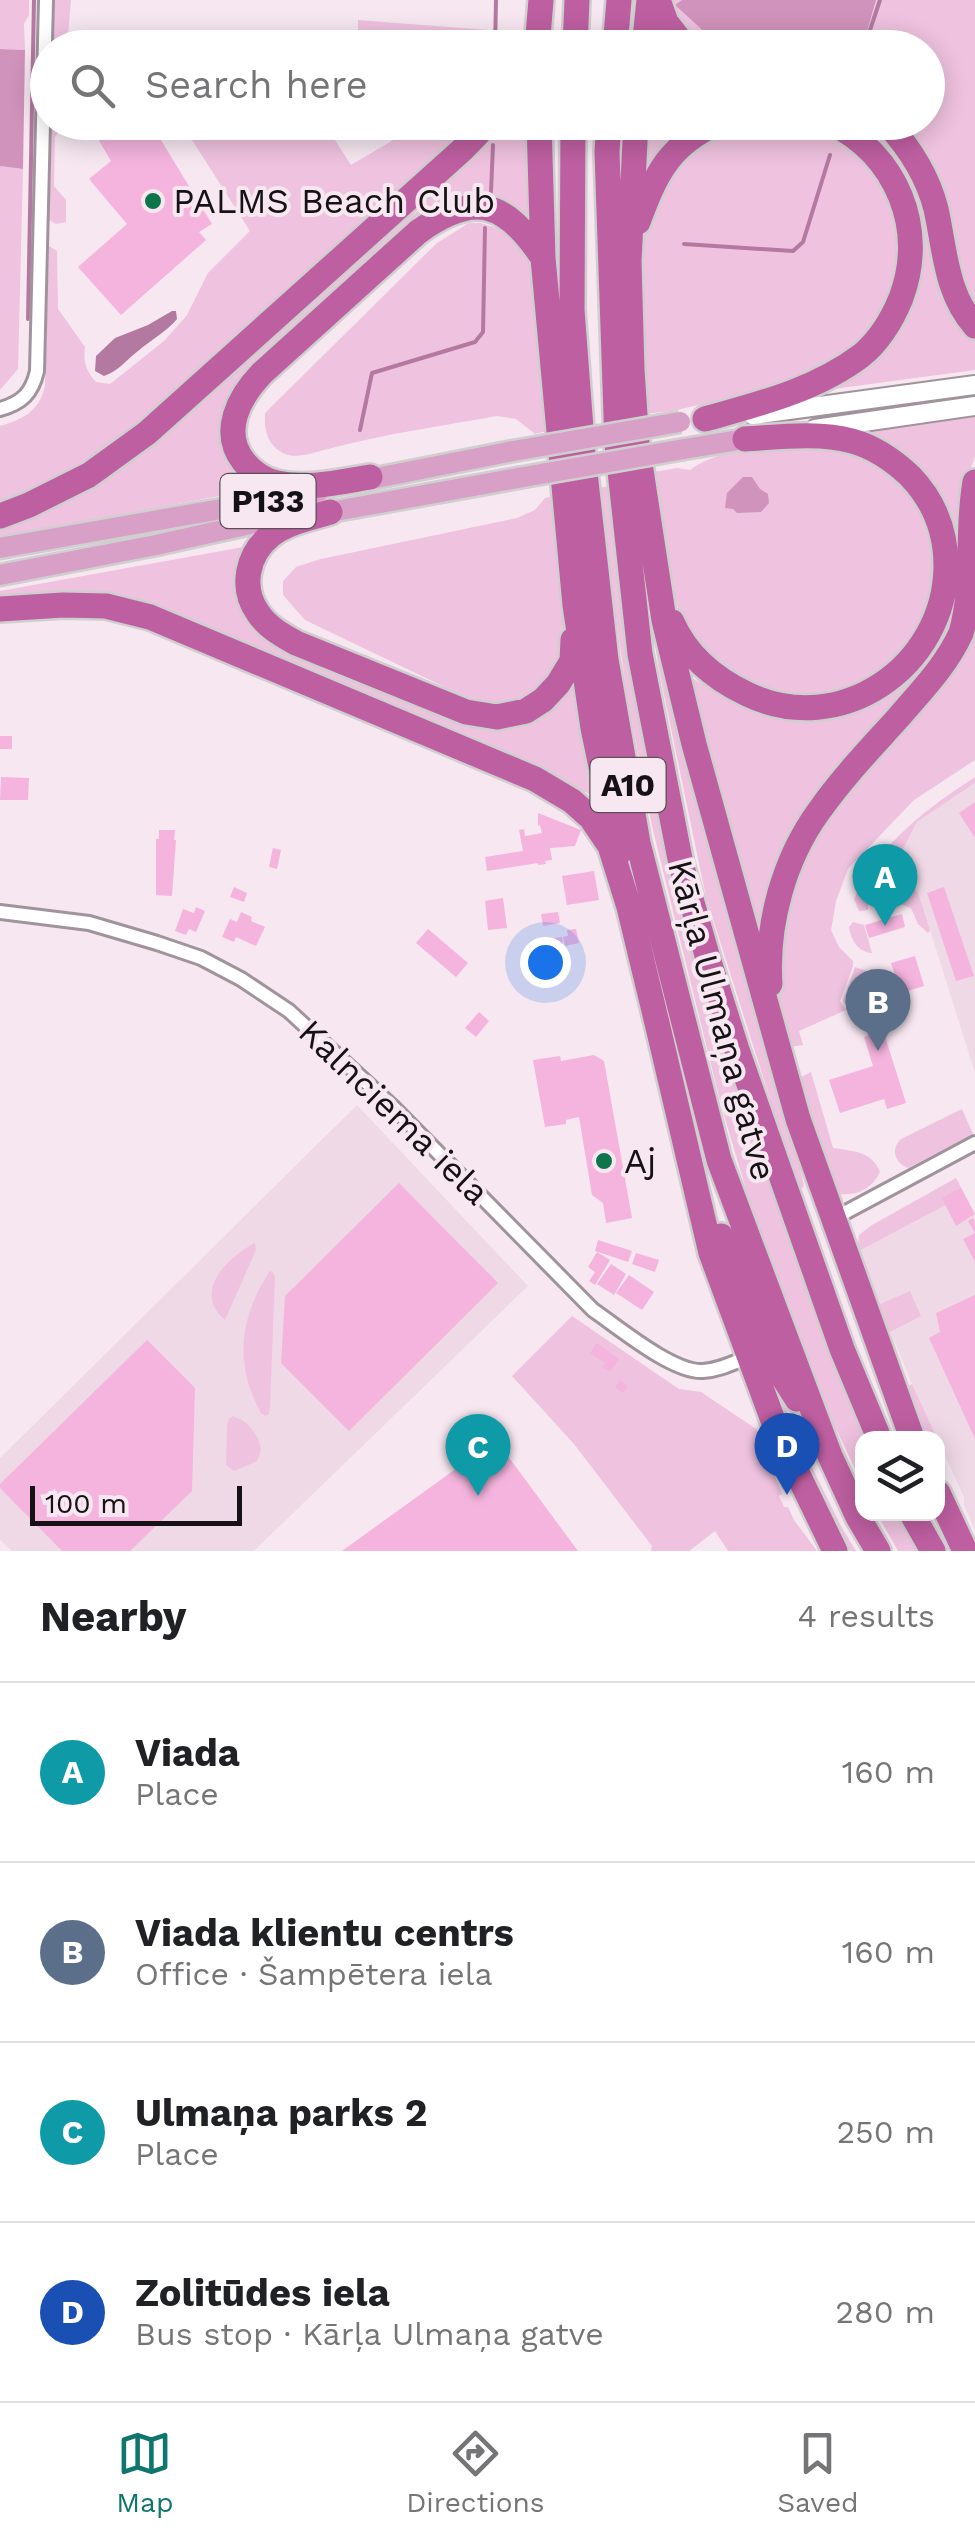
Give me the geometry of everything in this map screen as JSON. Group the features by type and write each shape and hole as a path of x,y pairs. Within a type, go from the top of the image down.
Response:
{"highway":[{"path":"537,30 540,0"},
{"path":"576,30 577,0"},
{"path":"616,30 618,0"},
{"path":"646,30 650,0"},
{"path":"658,0 672,30"},
{"path":"0,516 89,475 146,433 471,140"},
{"path":"540,140 543,258 575,605 593,728 628,907"},
{"name":"Kārļa Ulmaņa gatve","path":"573,140 572,310 583,454 606,660 638,843 719,1160 816,1422 878,1551"},
{"name":"Kārļa Ulmaņa gatve","path":"608,140 617,444 640,654 682,864 706,956 818,1283 876,1431"},
{"path":"635,140 629,261 636,427 654,570 675,670 798,1119 909,1431"},
{"path":"629,261 644,206 664,164 689,140"},
{"path":"692,420 762,404 850,364 874,344 898,305 908,275 909,220 885,167 858,140"},
{"path":"900,140 926,181 952,283 965,314 975,326"},
{"path":"370,478 308,486 274,483 258,476 234,446 234,420 246,390 418,232 441,216 487,206 528,234 543,258"},
{"path":"654,570 676,630 697,660 730,686 780,706 830,706 863,695 891,678 925,641 939,612 946,557 940,524 914,481 876,450 851,440 821,436 745,438"},
{"path":"774,1034 768,963 777,906 789,866 822,806 936,674 956,643 972,587 975,482"},
{"path":"330,512 281,528 255,554 248,573 248,590 259,615 296,643 466,712 497,717 526,711 543,700 572,661 575,605"},
{"path":"0,608 106,606 150,617 535,779 572,801 591,818 610,846 628,907 711,1253 777,1430 835,1551"},
{"path":"798,1119 813,1205 818,1283"},
{"path":"690,1156 773,1361 816,1422"},
{"path":"945,1508 965,1551"},
{"path":"916,1521 933,1551"}],"main road":[{"name":"P133","path":"0,548 300,496 513,450 692,420"},
{"name":"P133","path":"0,575 288,516 330,512 745,438"}],"street":[{"path":"45,30 46,0"},
{"path":"0,409 27,396 37,371 43,140"},
{"path":"692,420 975,384"},
{"path":"745,438 975,406"},
{"name":"Kalnciema iela","path":"0,912 89,923 186,953 241,979 289,1010 360,1076 593,1310 684,1369 699,1372 748,1357"},
{"path":"833,1219 975,1142"}],"shaded area":[{"path":"0,0 29,0 29,15 24,24 25,50 0,49"},
{"path":"54,0 71,0 68,30 54,30"},
{"path":"666,0 975,0 975,314 905,140 945,140 945,30 686,30"},
{"path":"682,0 876,0 867,30 702,30 675,5"},
{"path":"358,20 487,30 358,30"},
{"path":"0,49 25,50 23,169 0,166"},
{"path":"51,140 55,140 54,186 66,200 66,222 56,224 49,220"},
{"path":"192,140 335,140 351,165 393,140 456,140 154,417 93,461 0,506 0,426 29,413 45,386 49,246 57,251 58,309 85,347 90,374 96,382 110,384 164,341 187,315 208,273 250,231"},
{"path":"490,140 532,140 535,225 462,202 229,399 256,489 0,538 0,527 72,498 137,456 415,213"},
{"path":"645,140 683,140 645,179"},
{"path":"709,140 843,140 884,183 898,227 899,269 879,324 841,357 779,387 645,414 637,302 645,222 683,157"},
{"path":"860,140 890,140 908,161 961,322 975,339 975,370 826,390 919,264"},
{"path":"0,166 23,169 18,369 0,390"},
{"path":"469,223 511,233 533,261 551,430 535,434 516,419 497,416 306,455 288,455 273,446 265,413 437,243"},
{"path":"176,311 177,319 118,368 104,376 95,371 96,356 115,338"},
{"path":"975,415 975,456 967,479 963,596 939,658 833,781 765,924 757,924 688,676 747,708 782,717 903,682 954,540 859,432"},
{"path":"791,445 827,446 860,454 890,472 917,500 936,562 931,604 903,654 854,689 804,699 756,690 710,662 679,612 648,473 690,470 725,454"},
{"path":"743,477 752,477 768,494 769,503 761,512 737,513 725,508 727,493"},
{"path":"610,486 741,1097 842,1385 862,1431 855,1431 855,1468 820,1396 750,1203 721,1105 652,826 627,696 598,488"},
{"path":"559,495 568,601 565,658 536,696 496,705 478,703 305,620 283,595 283,581 296,567 517,518 535,510 545,498"},
{"path":"249,546 247,612 514,726 550,709 578,679 597,798 486,742 199,624 0,602 0,591"},
{"path":"651,603 789,1119 804,1186 801,1189 706,897 658,666"},
{"path":"975,614 975,760 914,800 848,869 831,930 839,947 853,961 840,1001 846,1010 799,1031 803,1045 789,1047 781,1029 775,962 778,933 809,842"},
{"path":"975,777 975,783 917,822 888,878 897,878 918,892 928,933 918,924 911,908 896,902 893,893 868,901 868,910 859,911 854,899 890,845 922,815"},
{"path":"975,783 975,1073 918,892 887,879 917,822"},
{"path":"853,922 864,925 872,953 853,941 849,927"},
{"path":"855,967 874,970 875,978 862,998 848,1009 843,1001"},
{"path":"811,1072 833,1148 867,1156 880,1172 873,1183 858,1192 839,1194 831,1181 799,1078"},
{"path":"357,1105 528,1286 254,1551 12,1551 0,1540 0,1458"},
{"path":"962,1109 973,1134 908,1168 900,1163 895,1151 901,1139"},
{"path":"956,1178 965,1195 857,1252 859,1235 872,1225"},
{"path":"965,1195 975,1215 975,1530 945,1456 945,1431 934,1431 857,1252"},
{"path":"255,1243 256,1250 225,1320 212,1298 217,1276 234,1257"},
{"path":"717,1244 804,1451 856,1551 843,1551 800,1464"},
{"path":"270,1271 275,1277 270,1406 265,1416 252,1395 244,1341 252,1306"},
{"path":"910,1291 921,1316 890,1332 878,1305"},
{"path":"572,1316 679,1389 701,1392 756,1429 784,1507 788,1507 817,1551 728,1551 715,1531 689,1551 651,1551 652,1546 574,1444 512,1376"},
{"path":"912,1384 934,1431 924,1431 907,1387"},
{"path":"233,1416 252,1429 261,1450 257,1461 234,1471 226,1465 227,1424"},
{"path":"881,1521 904,1521 920,1551 898,1551"}],"building":[{"name":"PALMS Beach Club","path":"99,140 161,140 212,224 199,232 206,240 121,315 78,267 127,224 89,179 111,161"},
{"path":"0,736 12,736 12,749 0,749"},
{"path":"1,777 29,778 28,800 0,800"},
{"path":"975,802 975,838 959,813"},
{"path":"538,813 581,830 575,846 550,848 552,860 545,861 546,864 487,871 485,857 523,851 519,830 524,829 525,836 542,833"},
{"path":"159,830 175,830 172,896 156,895"},
{"path":"273,848 281,850 277,869 269,867"},
{"path":"594,871 599,900 567,905 562,876"},
{"path":"234,887 247,893 244,902 230,897"},
{"path":"944,887 974,976 956,981 927,893"},
{"path":"503,898 507,928 488,930 485,901"},
{"path":"196,907 205,911 196,932 189,929 186,935 175,931 183,909 194,913"},
{"path":"241,912 265,927 256,946 236,937 234,942 222,937 230,919 237,922"},
{"path":"558,912 560,923 543,926 541,914"},
{"path":"902,914 905,927 869,938 865,925"},
{"path":"428,929 468,963 456,977 416,943"},
{"path":"576,929 579,943 565,946 563,937 568,936 567,930"},
{"path":"562,937 563,949 555,950 554,938"},
{"path":"915,956 924,986 901,993 891,963"},
{"path":"479,1012 489,1021 476,1037 465,1028"},
{"path":"883,1030 906,1103 887,1109 884,1099 840,1113 829,1080 873,1066 864,1037"},
{"name":"Aj","path":"594,1055 604,1061 632,1218 606,1223 603,1203 592,1195 579,1117 566,1120 566,1124 545,1127 533,1060 560,1056 561,1061"},
{"path":"399,1183 498,1283 349,1431 281,1363 285,1296"},
{"path":"961,1188 975,1214 956,1226 942,1198"},
{"path":"975,1233 975,1262 963,1239"},
{"path":"598,1240 632,1251 628,1262 595,1251"},
{"path":"597,1252 610,1260 595,1285 589,1281 595,1272 588,1267"},
{"path":"636,1253 659,1260 655,1272 632,1264"},
{"path":"611,1264 626,1274 614,1295 597,1284"},
{"path":"629,1275 654,1292 642,1310 616,1293"},
{"path":"975,1295 975,1439 929,1338 940,1332 936,1313"},
{"path":"147,1340 195,1388 192,1491 130,1551 62,1551 0,1484"},
{"path":"597,1343 619,1359 610,1372 602,1367 605,1363 590,1353"},
{"path":"620,1380 628,1386 623,1393 615,1387"},
{"path":"496,1440 578,1551 342,1551 493,1442"}],"waterway":[{"path":"33,30 34,0"},
{"path":"495,30 496,0"},
{"path":"870,30 880,0"},
{"path":"28,319 31,140"},
{"path":"491,192 493,145"},
{"path":"684,244 793,251 803,242 830,155"},
{"path":"360,430 372,373 475,342 483,332 485,228"}],"place":[{"name":"PALMS Beach Club","path":"153,201"},
{"name":"Viada","path":"885,926"},
{"name":"Viada klientu centrs","path":"878,1051"},
{"name":"Aj","path":"604,1161"},
{"name":"Zolitūdes iela","path":"787,1495"},
{"name":"Ulmaņa parks 2","path":"478,1496"}]}
